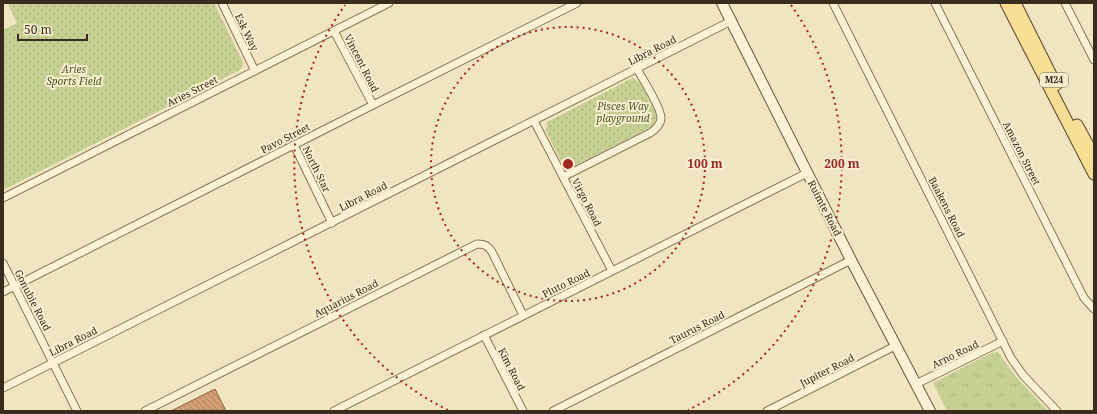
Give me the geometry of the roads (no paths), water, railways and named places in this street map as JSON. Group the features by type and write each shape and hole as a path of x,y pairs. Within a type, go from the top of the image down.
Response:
{"main road":[{"name":"M24","path":"1006,3 1094,174"},
{"name":"M24","path":"1015,3 1071,115 1094,156"}],"street":[{"name":"Esk Way","path":"222,3 255,71"},
{"name":"Aries Street","path":"3,198 389,3"},
{"name":"Pavo Street","path":"3,292 577,3"},
{"name":"Ruimte Road","path":"722,3 851,260 930,411"},
{"name":"Baakens Road","path":"833,3 1017,367 1057,411"},
{"name":"Amazon Street","path":"935,3 1084,298 1094,309"},
{"path":"1065,3 1094,60"},
{"name":"Libra Road","path":"3,388 731,21"},
{"name":"Vincent Road","path":"334,31 372,105"},
{"path":"563,177 650,133 657,127 661,119 659,111 637,69"},
{"name":"Virgo Road","path":"534,121 612,271"},
{"name":"North Star","path":"294,145 332,223"},
{"name":"Pluto Road","path":"334,411 807,173"},
{"name":"Aquarius Road","path":"145,411 478,244 484,244 492,252 523,315"},
{"name":"Taurus Road","path":"553,411 851,260"},
{"name":"Gonubie Road","path":"3,263 77,411"},
{"name":"Kim Road","path":"484,335 523,411"},
{"name":"Arno Road","path":"916,384 1003,341"},
{"name":"Jupiter Road","path":"767,411 895,346"}],"park label":[{"name":"Aries Sports Field","path":"74,74"},
{"name":"Pisces Way playground","path":"623,112"}]}
